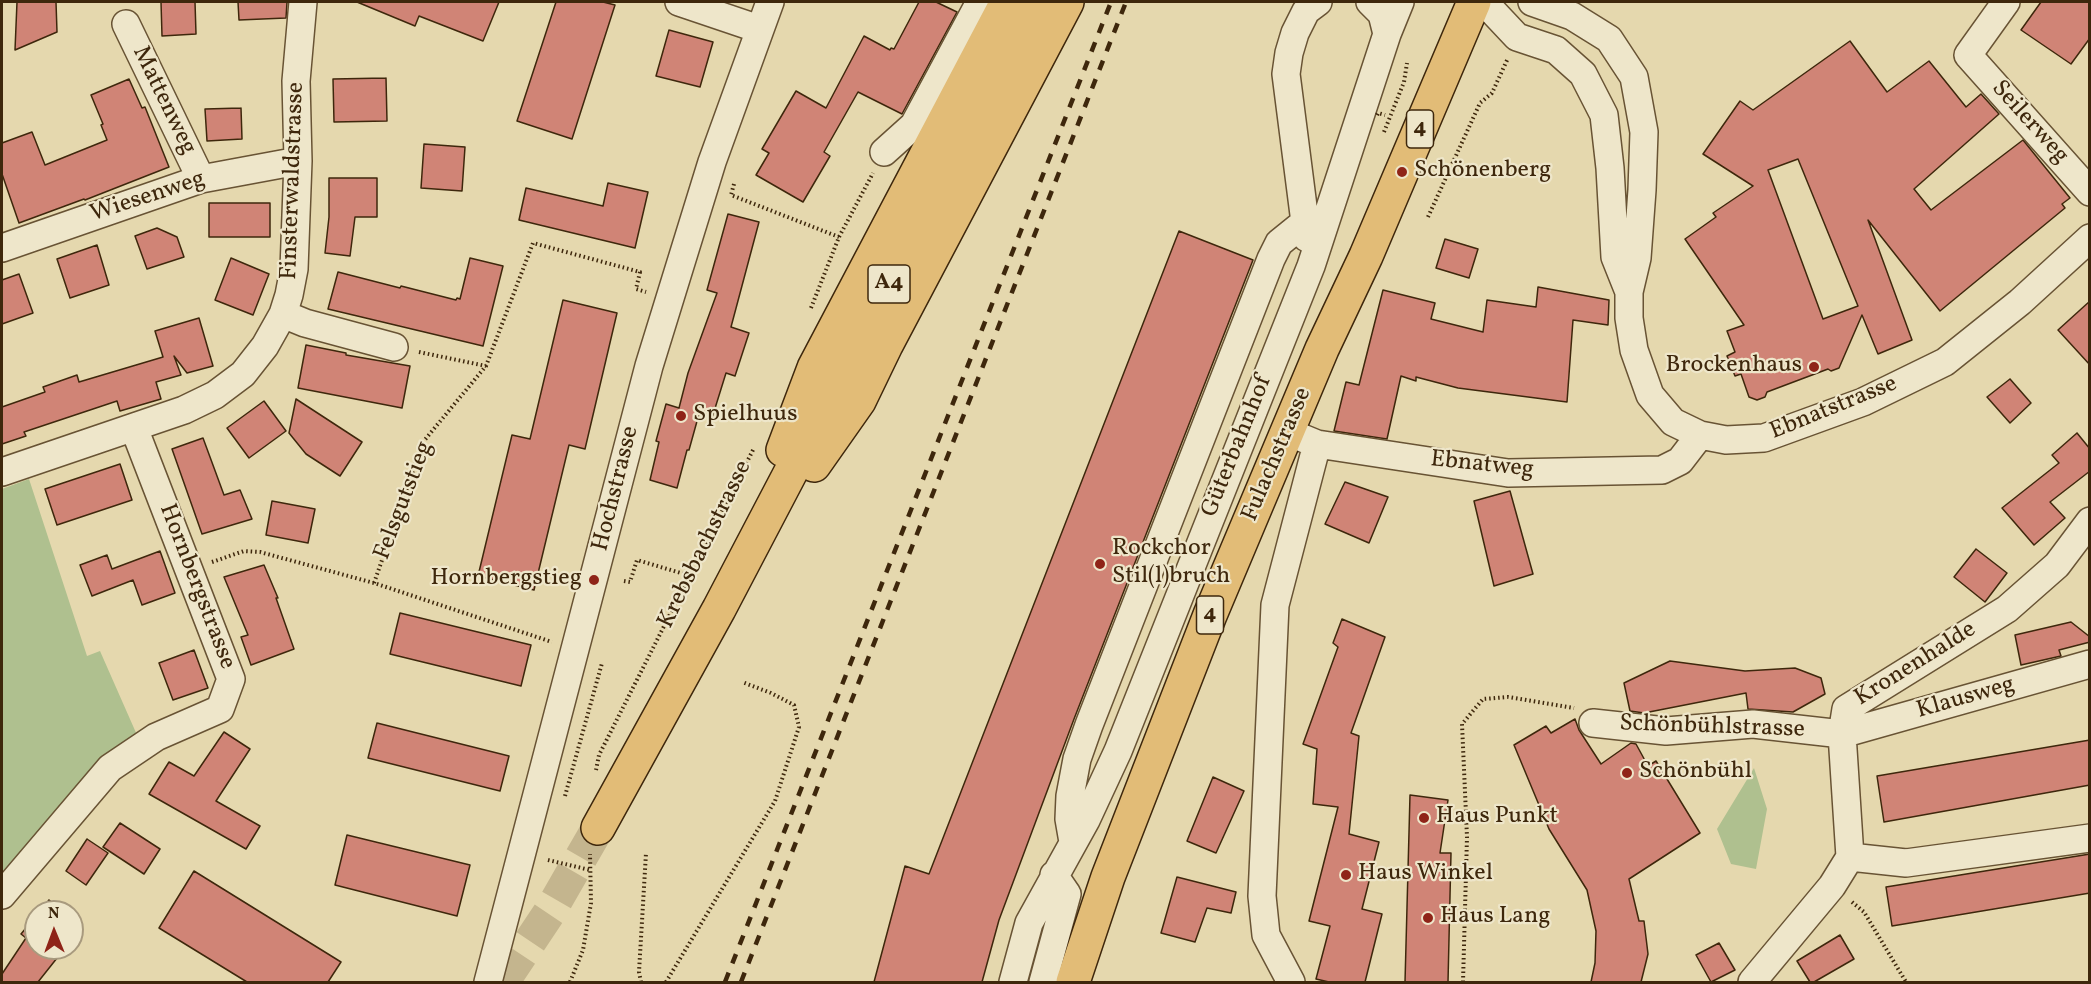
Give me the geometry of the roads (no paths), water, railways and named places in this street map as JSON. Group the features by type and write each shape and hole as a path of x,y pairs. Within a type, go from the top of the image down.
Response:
{"main road":[{"path":"741,567 808,382 1007,2"},
{"name":"A4","path":"594,837 741,567 1038,2"},
{"path":"741,567 859,401 886,345 1068,2"},
{"name":"Fulachstrasse","path":"1073,982 1137,798 1210,615 1302,438 1322,349 1370,245 1474,2"}],"street":[{"name":"Finsterwaldstrasse","path":"2,472 184,410 215,395 243,374 265,346 283,314 294,269 298,161 296,81 303,2"},
{"path":"678,2 759,29"},
{"name":"Hochstrasse","path":"488,982 649,366 712,162 770,2"},
{"path":"884,152 914,125 980,2"},
{"path":"1311,266 1286,74 1294,33 1306,11 1318,2"},
{"path":"1370,2 1382,14 1387,34"},
{"name":"Güterbahnhof","path":"1013,982 1029,923 1086,820 1118,751 1311,266 1387,34 1400,2"},
{"name":"Ebnatstrasse","path":"1484,2 1517,38 1556,50 1584,74 1604,116 1610,168 1615,258 1629,292"},
{"name":"Ebnatstrasse","path":"1532,2 1572,16 1610,39 1634,77 1644,132 1637,258 1629,292 1629,318 1634,350 1650,395 1673,422 1700,435 1726,440 1764,438 1863,402 1945,362 2020,302 2090,238"},
{"name":"Seilerweg","path":"2006,2 1968,55 2090,192"},
{"name":"Mattenweg","path":"126,24 201,178"},
{"name":"Wiesenweg","path":"2,248 201,178 298,161"},
{"path":"1073,842 1069,819 1070,796 1077,759 1089,725 1271,260 1279,243 1305,222"},
{"path":"283,314 305,323 394,347"},
{"name":"Hornbergstrasse","path":"2,895 110,768 156,737 220,709 231,679 134,428"},
{"name":"Ebnatweg","path":"1302,438 1508,473 1662,470 1680,461 1700,435"},
{"path":"1291,982 1266,935 1262,896 1275,605 1302,438"},
{"name":"Kronenhalde","path":"1850,857 1842,734 1846,709 2007,609 2056,565 2090,521"},
{"name":"Klausweg","path":"1842,734 2090,664"},
{"name":"Schönbühlstrasse","path":"1593,723 1666,731 1753,724 1842,734"},
{"path":"1752,982 1833,886 1850,857 1906,863 2090,838"},
{"path":"1042,982 1067,894 1054,875"}],"tunnel":[{"path":"503,982 549,913 598,828"}],"railway":[{"path":"725,982 1111,2"},
{"path":"741,982 1126,2"}],"place":[{"name":"Schönenberg","path":"1402,172"},
{"name":"Brockenhaus","path":"1814,367"},
{"name":"Spielhuus","path":"681,416"},
{"name":"Rockchor Stil(l)bruch","path":"1100,564"},
{"name":"Hornbergstieg","path":"594,580"},
{"name":"Schönbühl","path":"1627,773"},
{"name":"Haus Punkt","path":"1424,818"},
{"name":"Haus Winkel","path":"1346,875"},
{"name":"Haus Lang","path":"1428,918"}]}
